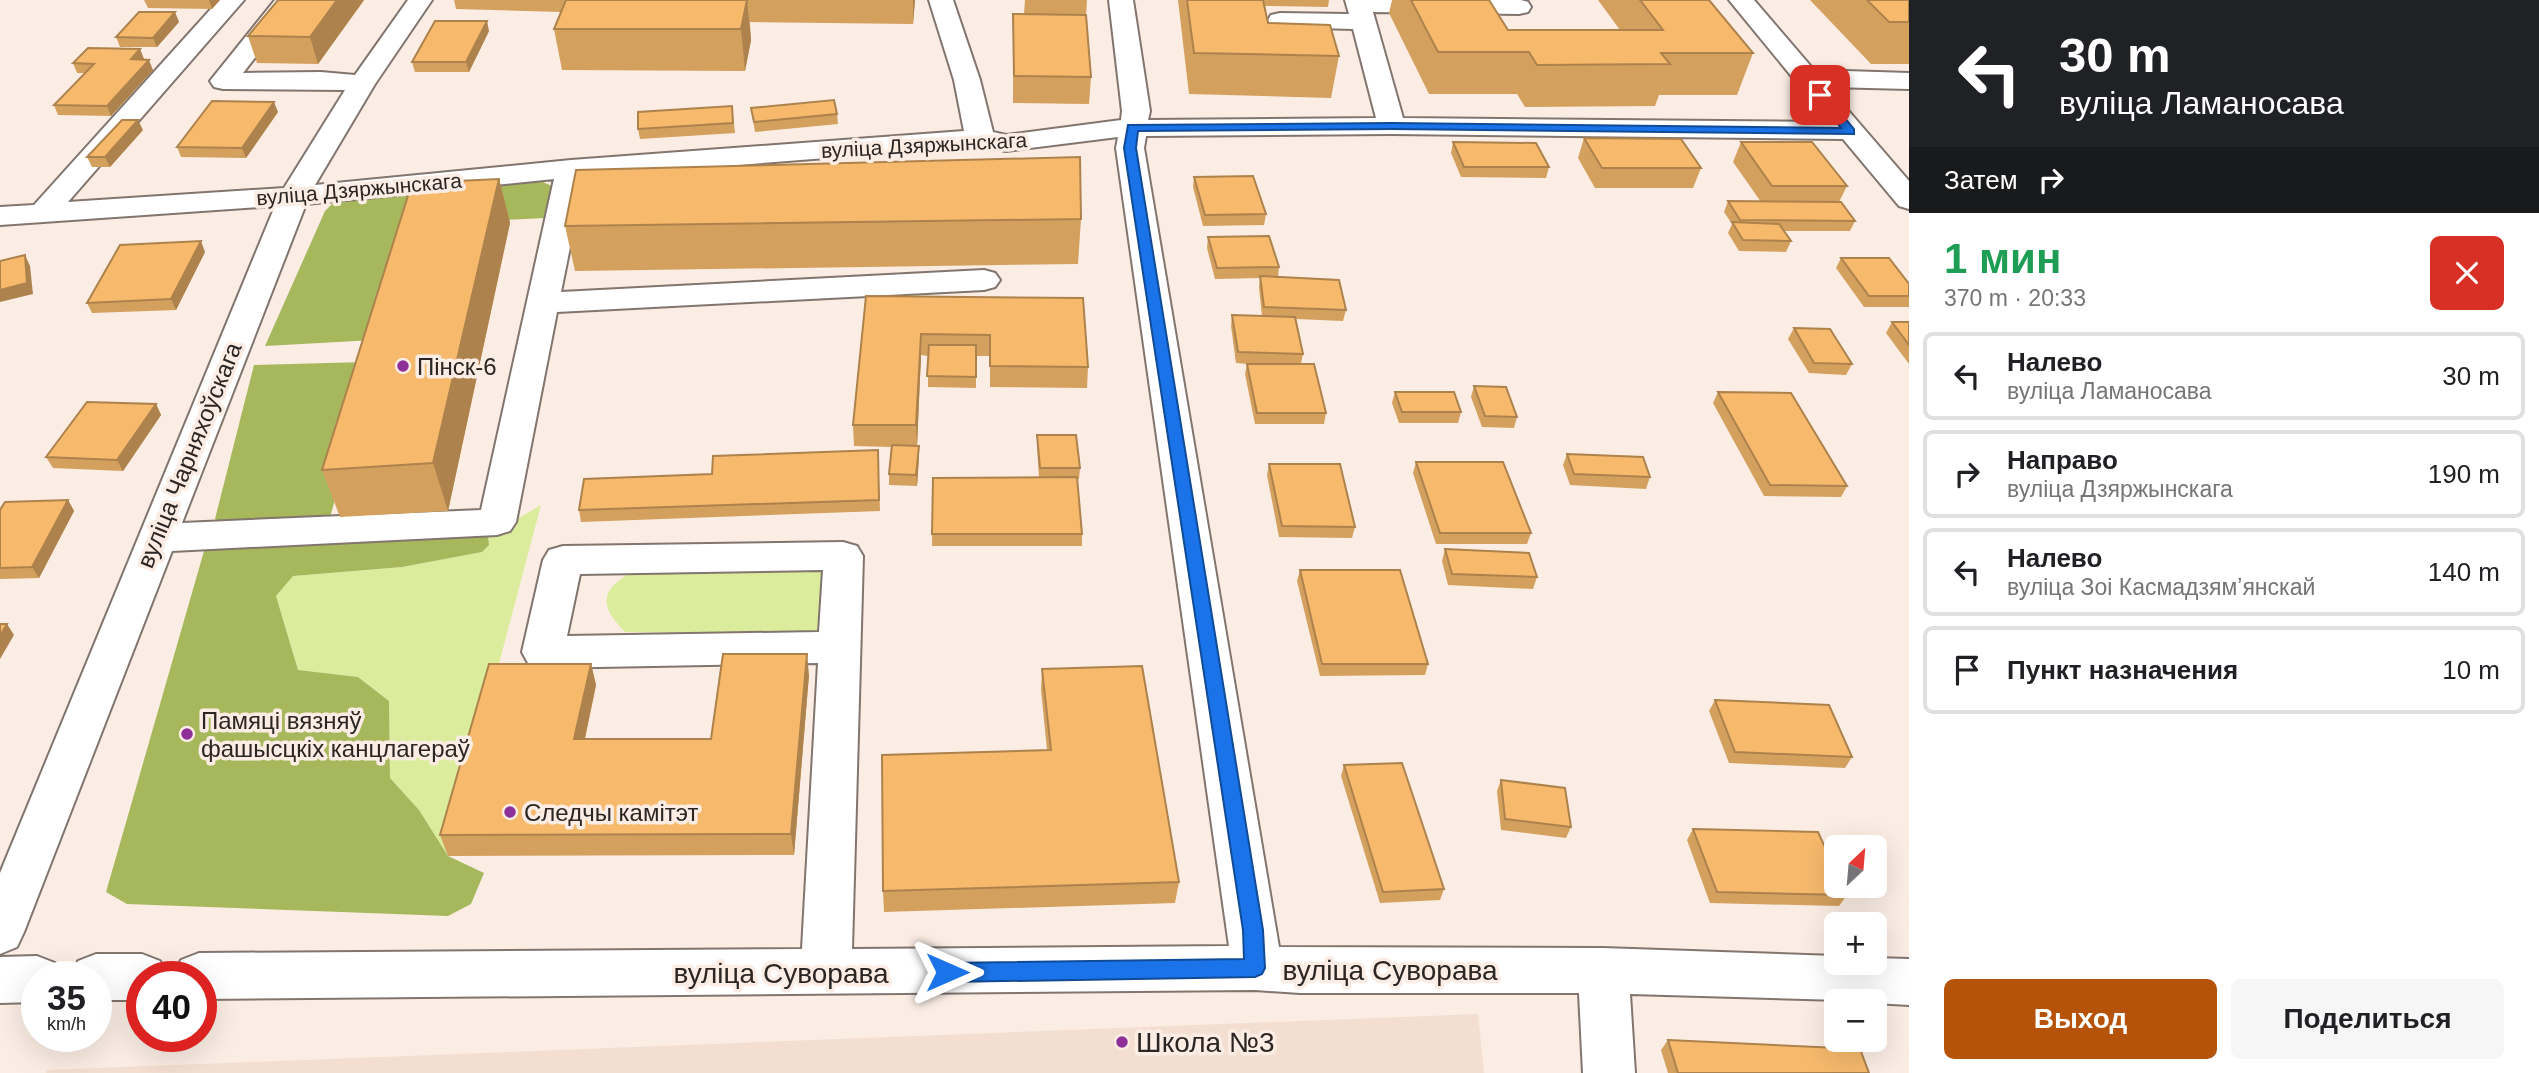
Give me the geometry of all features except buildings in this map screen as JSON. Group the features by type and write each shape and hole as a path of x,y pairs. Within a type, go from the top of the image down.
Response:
{"street":[{"path":"43,212 232,0"},
{"path":"288,0 223,81 321,80 362,84"},
{"name":"вуліца Чарняхоўскага","path":"0,932 293,196 362,84 420,0"},
{"path":"941,0 967,80 980,138"},
{"path":"1121,0 1136,111 1130,148 1253,930 1255,968"},
{"path":"1741,0 1909,200"},
{"path":"1280,20 1359,9 1519,7"},
{"path":"1359,9 1392,126"},
{"path":"1805,77 1852,81 1909,81"},
{"name":"вуліца Дзяржынскага","path":"0,216 293,196 571,169 980,138 1006,143 1086,131 1132,128 1392,126 1850,131"},
{"path":"156,538 497,522 571,169"},
{"path":"543,303 984,280"},
{"path":"826,973 843,556 563,560 543,652 839,648"},
{"name":"вуліца Суворава","path":"217,976 1255,968 1300,971 1603,970 1909,982"},
{"path":"1603,970 1609,1073"},
{"path":"0,980 21,979"}],"shaded area":[{"name":"Школа №3","path":"1478,1014 1484,1073 46,1073 47,1070"}],"green space":[{"path":"538,180 552,186 553,212 546,218 421,224 374,340 265,346 325,211 336,200"},
{"path":"366,362 372,366 331,514 321,521 241,527 215,519 254,365"},
{"path":"541,505 448,856 419,810 390,778 389,701 358,677 298,670 276,596 293,576 402,567 482,552 489,545 488,536"},
{"path":"488,536 489,545 482,552 402,567 293,576 276,596 298,670 358,677 389,701 390,778 419,810 448,856 484,873 471,904 448,916 127,904 106,892 204,551 222,544"},
{"path":"832,566 825,634 625,632 607,606 609,592 614,585 634,570"}],"place":[{"name":"Пінск-6","path":"403,366"},
{"name":"Памяці вязняў фашысцкіх канцлагераў","path":"187,734"},
{"name":"Следчы камітэт","path":"510,812"},
{"name":"Школа №3","path":"1122,1042"}],"route":[{"path":"947,972 1255,968 1253,930 1130,148 1132,128 1392,126 1850,131 1820,95"}]}
